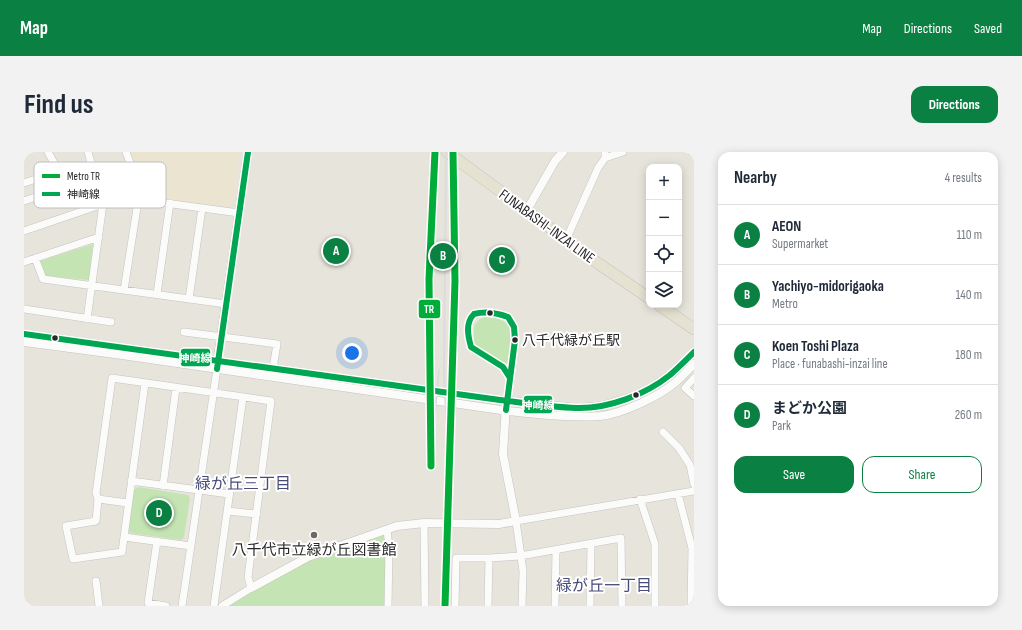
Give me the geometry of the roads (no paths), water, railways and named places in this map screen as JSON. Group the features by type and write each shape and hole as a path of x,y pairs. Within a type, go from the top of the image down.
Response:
{"main road":[{"name":"FUNABASHI-INZAI LINE","path":"447,152 566,240 646,296"},
{"path":"663,308 694,329"}],"street":[{"path":"48,152 53,162"},
{"path":"88,152 91,162"},
{"path":"126,152 130,162"},
{"path":"182,606 248,152"},
{"path":"527,210 555,161 562,152"},
{"path":"566,240 605,155 623,152"},
{"path":"24,183 34,180"},
{"path":"24,201 34,198"},
{"path":"166,202 239,213"},
{"path":"157,294 170,203"},
{"path":"24,231 91,208"},
{"path":"88,319 103,208"},
{"path":"124,290 136,208"},
{"path":"189,299 202,208"},
{"path":"24,262 99,237"},
{"path":"35,258 43,279 226,304"},
{"path":"24,309 111,322"},
{"path":"184,332 277,344 273,368"},
{"path":"24,334 506,410 574,417 601,416 619,412 658,395 677,381 694,364"},
{"path":"24,342 217,365 273,368 507,400 578,408 602,406 634,396 670,375 694,352"},
{"path":"145,383 122,552 73,558 66,526 96,521 98,499 96,493 112,378 271,400 248,577 251,588"},
{"path":"694,378 685,388 694,396"},
{"path":"163,486 176,388"},
{"path":"214,606 243,397"},
{"path":"507,400 503,454 516,521 523,571 522,606"},
{"path":"664,432 679,448 690,465 694,484"},
{"path":"131,481 229,494"},
{"path":"222,606 251,588 308,557 397,526 424,524 499,524 694,491"},
{"path":"678,494 692,548 693,578 691,606"},
{"path":"98,499 128,503"},
{"path":"640,499 655,544 655,606"},
{"path":"227,511 257,514"},
{"path":"424,524 425,606"},
{"path":"387,530 389,547 388,606"},
{"path":"124,537 191,546"},
{"path":"455,606 456,558 520,556 621,538 622,606"},
{"path":"157,541 148,604 166,606"},
{"path":"590,606 591,544"},
{"path":"555,606 556,550"},
{"path":"488,606 489,558"},
{"path":"96,581 99,606"}],"railway":[{"path":"446,152 444,375 449,464"},
{"path":"431,453 439,370"}],"metro line":[{"name":"TR","path":"431,466 429,279 435,152"},
{"name":"TR","path":"445,606 455,281 453,152"}],"place":[{"name":"AEON","path":"336,251"},
{"name":"Yachiyo-midorigaoka","path":"443,256"},
{"name":"Koen Toshi Plaza","path":"502,260"},
{"name":"八千代緑が丘駅","path":"515,340"},
{"name":"まどか公園","path":"159,513"},
{"name":"八千代市立緑が丘図書館","path":"314,535"}],"district":[{"name":"緑が丘三丁目","path":"243,483"},
{"name":"緑が丘一丁目","path":"604,585"}]}
